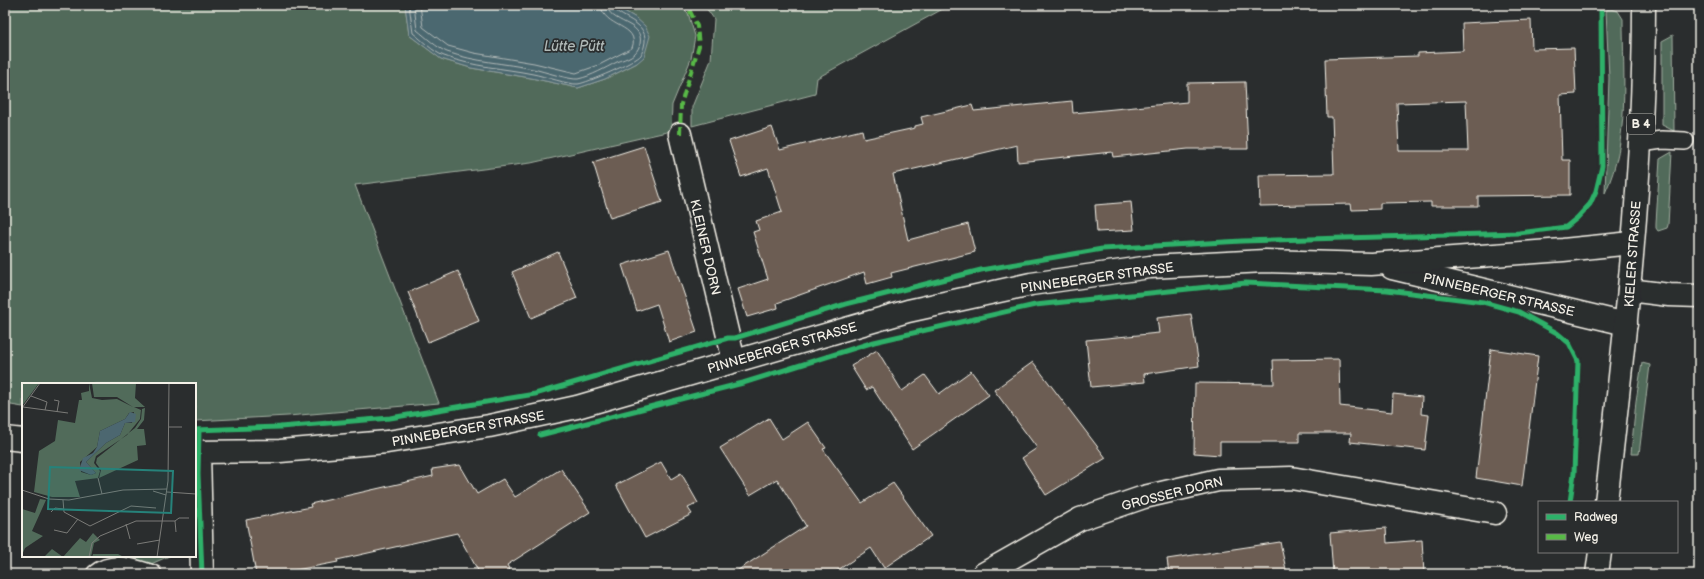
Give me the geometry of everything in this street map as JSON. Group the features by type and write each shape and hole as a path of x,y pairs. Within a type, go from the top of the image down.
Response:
{"main road":[{"name":"KIELER STRASSE","path":"1606,501 1626,324 1641,143 1644,5"},
{"name":"KLEINER DORN","path":"680,134 734,361"},
{"name":"PINNEBERGER STRASSE","path":"197,453 280,451 387,442 489,426 577,407 908,311 1031,284 1150,267 1265,261 1371,264 1564,250 1632,243"},
{"name":"PINNEBERGER STRASSE","path":"1371,264 1626,324"},
{"path":"1629,290 1669,295 1699,296"},
{"path":"5,438 22,440"},
{"path":"197,453 202,574"},
{"name":"GROSSER DORN","path":"983,574 1080,519 1144,497 1218,480 1291,478 1494,513"},
{"path":"1597,574 1600,553"}],"lane":[{"path":"1641,143 1662,140 1685,141"},
{"path":"95,574 99,570 123,565 153,574"}],"green space":[{"path":"5,5 405,5 409,35 441,59 471,68 578,88 605,79 637,63 636,18 614,5 680,5 688,13 695,36 691,59 672,105 671,131 531,163 355,185 439,403 288,416 196,421 196,383 22,383 22,407 5,404"},
{"path":"704,5 950,5 817,78 815,94 692,126 692,107 711,60 714,19"},
{"path":"1610,9 1618,11 1623,19 1624,85 1622,130 1613,173 1605,193 1609,78 1606,10"},
{"path":"1673,35 1674,131 1662,125 1662,41"},
{"path":"1672,152 1668,225 1667,228 1658,231 1656,228 1656,223 1660,159"},
{"path":"1642,363 1650,365 1639,454 1631,454 1636,401"},
{"path":"132,557 167,557 149,565"}],"water":[{"name":"Lütte Pütt","path":"405,5 614,5 636,18 645,26 650,36 644,57 637,63 605,79 578,88 471,68 441,59 409,35"}],"building":[{"path":"1531,20 1532,49 1574,48 1576,94 1560,95 1562,160 1570,160 1570,195 1478,196 1478,206 1431,206 1431,202 1380,203 1380,209 1352,210 1351,204 1260,206 1259,175 1334,174 1332,117 1327,117 1325,59 1418,56 1418,53 1463,51 1462,23","holes":["1466,101 1468,151 1399,151 1397,103"]},
{"path":"1245,82 1248,149 1188,149 1113,157 1112,152 1018,162 1017,145 893,174 908,240 968,224 975,252 891,273 892,277 867,284 864,272 777,303 778,308 747,317 738,289 768,279 753,232 759,230 756,221 782,212 768,168 741,177 729,141 772,127 780,150 862,130 864,139 915,128 915,126 923,124 921,117 972,105 974,111 1072,101 1073,113 1187,102 1187,83"},
{"path":"644,146 662,202 610,218 593,162"},
{"path":"1131,202 1134,230 1097,232 1095,205"},
{"path":"669,250 697,332 669,342 657,304 637,311 622,265"},
{"path":"558,252 577,298 531,318 512,272"},
{"path":"458,271 479,321 428,342 408,292"},
{"path":"1191,314 1199,366 1144,374 1145,382 1091,387 1086,340 1159,333 1157,318"},
{"path":"1491,349 1538,356 1522,486 1476,478"},
{"path":"877,350 902,391 925,375 939,394 971,371 989,395 912,449 872,387 866,390 851,366"},
{"path":"1339,359 1340,406 1392,412 1393,394 1422,397 1421,414 1429,415 1425,450 1350,442 1351,433 1299,433 1299,442 1220,442 1220,455 1194,453 1195,383 1274,384 1273,360"},
{"path":"1033,362 1106,458 1046,495 1022,458 1037,448 994,390"},
{"path":"769,418 782,439 808,422 826,448 823,449 862,503 893,483 931,536 884,568 871,548 832,574 732,574 806,526 777,479 750,495 720,448"},
{"path":"661,462 671,479 681,473 698,503 688,508 692,514 645,538 616,485"},
{"path":"460,465 477,494 503,479 515,497 561,469 590,512 507,565 512,574 480,574 457,533 337,560 338,562 275,574 256,574 246,520 311,507 310,504 433,476 432,469"},
{"path":"1386,528 1387,543 1422,540 1424,574 1333,574 1330,533"},
{"path":"1280,542 1287,574 1169,574 1167,559"}],"marked path":[{"path":"680,134 681,104 699,46 697,26 687,5"}],"cycle path":[{"path":"196,430 280,427 390,418 535,394 728,338 735,338 846,304 981,270 1102,249 1242,241 1519,233 1566,227 1590,204 1596,191 1602,166 1601,5"},
{"path":"540,435 743,383 874,342 1035,305 1246,283 1387,290 1483,302 1519,312 1557,333 1569,343 1578,361 1574,473 1570,501"},
{"path":"199,430 198,474 202,574"}]}
